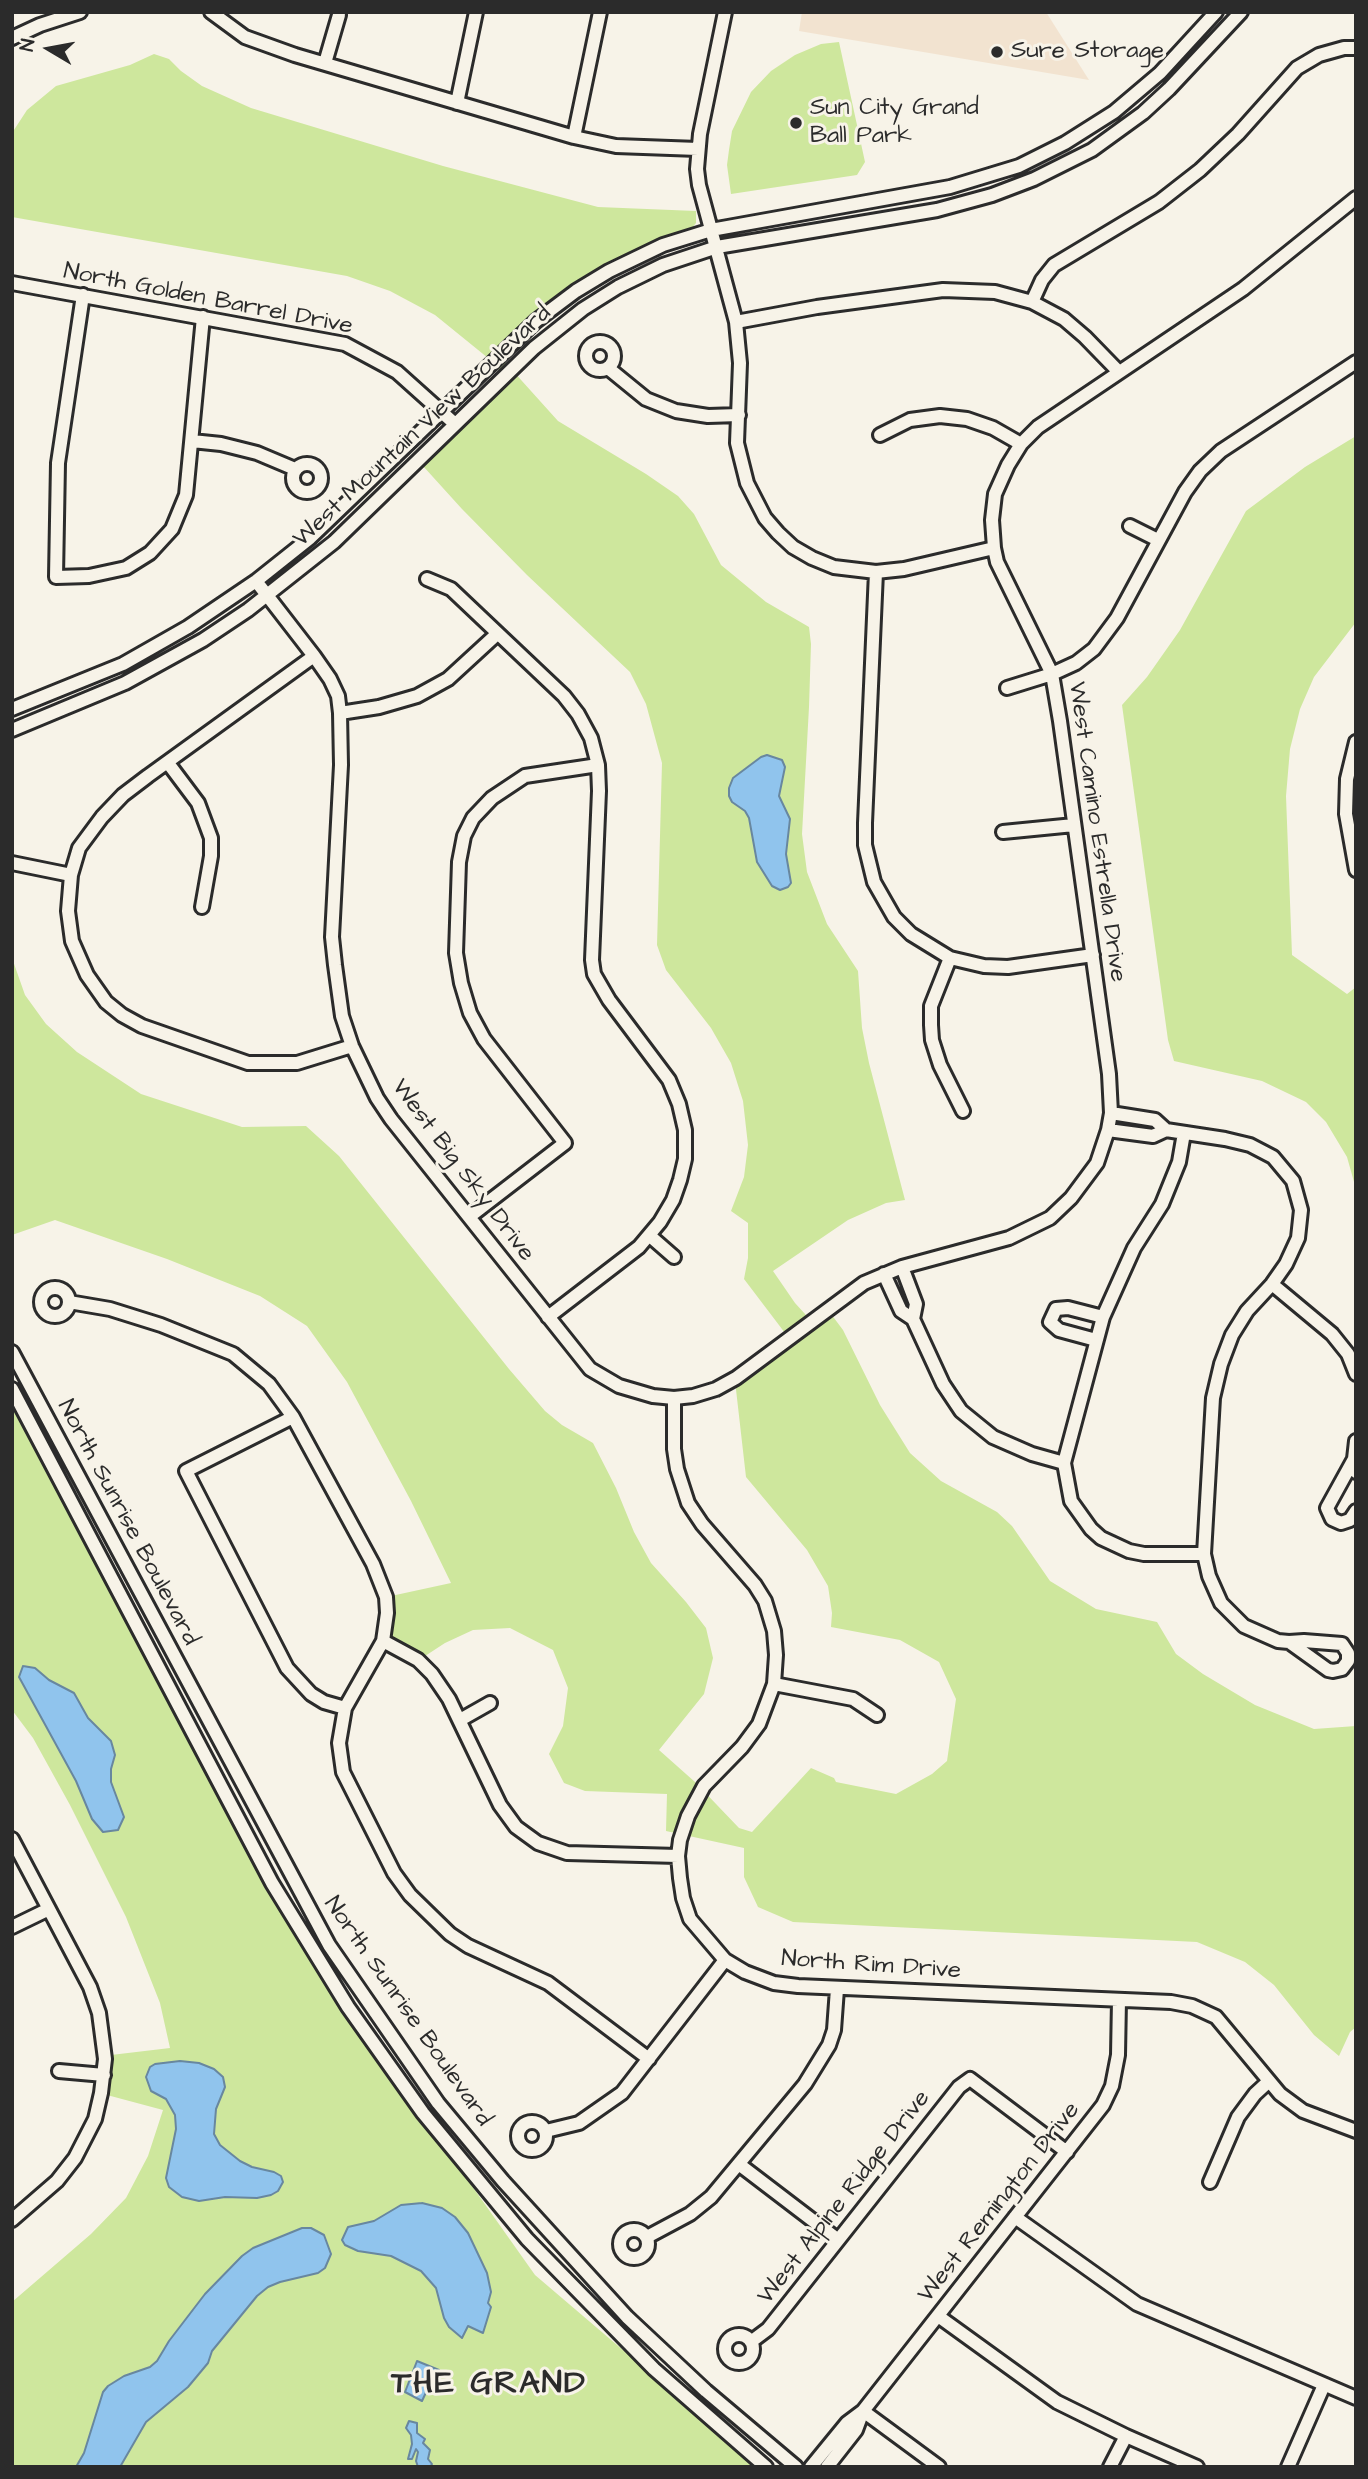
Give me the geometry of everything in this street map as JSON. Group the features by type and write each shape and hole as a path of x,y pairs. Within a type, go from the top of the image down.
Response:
{"street":[{"path":"12,38 37,19 80,12"},
{"path":"211,12 245,37 295,55 575,137 616,146 698,149"},
{"path":"457,103 476,12"},
{"path":"575,137 600,12"},
{"path":"725,12 698,149 699,185 736,322 740,363 737,443 747,483 765,518 793,547 834,567 876,572 904,569 993,548"},
{"name":"West Mountain View Boulevard","path":"12,730 77,705 150,670 203,640 267,595 334,542 534,348 583,309 618,287 714,238 950,187 1019,166 1065,143 1114,112 1160,73 1216,12"},
{"name":"West Mountain View Boulevard","path":"12,709 123,664 188,626 256,581 310,538 513,341 549,310 628,261 663,245 937,210 1026,182 1092,149 1143,113 1241,12"},
{"path":"326,63 339,15"},
{"path":"1032,302 1042,280 1054,265 1159,202 1200,170 1238,134 1297,68 1319,55 1344,48 1356,48"},
{"path":"1019,166 1026,182"},
{"name":"West Camino Estrella Drive","path":"674,1398 716,1389 736,1378 845,1296 884,1274 1009,1238 1050,1218 1071,1198 1097,1163 1111,1113 1109,1074 1052,674 993,548 995,495 1021,444 1038,427 1243,289 1356,198"},
{"name":"North Golden Barrel Drive","path":"12,283 345,344 397,372 455,424"},
{"path":"736,322 817,307 943,290 995,292 1032,302 1064,319 1119,372"},
{"path":"83,295 58,463 56,577 89,576 126,568 156,547 172,529 186,495 203,317"},
{"path":"1007,688 1052,674 1076,663 1094,649 1117,618 1185,492 1200,471 1221,451 1356,362"},
{"path":"608,368 646,399 676,411 708,416 738,415"},
{"path":"880,435 910,420 940,416 967,418 993,428 1021,444"},
{"path":"192,441 220,444 257,453 295,470"},
{"path":"1130,526 1158,540"},
{"path":"876,572 865,823 865,845 874,882 894,917 911,934 950,958 984,966 1008,967 1093,955"},
{"path":"427,579 451,590 564,696 591,738 598,765 599,791 592,960 594,974 609,1000 669,1080 679,1104 685,1130 685,1159 673,1199 650,1236 548,1317"},
{"name":"West Big Sky Drive","path":"256,581 314,656 338,696 341,765 332,937 342,1016 364,1075 391,1119 580,1359 604,1378 637,1393 674,1398"},
{"path":"340,713 379,707 417,696 455,674 497,634"},
{"path":"314,656 123,795 94,825 79,848 71,875 68,911 72,941 87,975 106,1002 142,1026 248,1063 297,1063 352,1046"},
{"path":"1356,742 1348,779 1346,814 1356,870"},
{"path":"168,763 198,803 211,838 211,856 202,907"},
{"path":"469,1217 565,1143 484,1039 470,1013 456,953 459,862 464,836 473,818 492,798 525,776 598,765"},
{"path":"1003,832 1074,825"},
{"path":"12,863 71,875"},
{"path":"950,958 931,1006 932,1040 940,1065 963,1111"},
{"path":"1111,1113 1155,1120 1166,1130 1225,1139 1250,1146 1273,1157 1293,1181 1301,1210 1298,1238 1286,1264 1232,1335 1221,1364 1213,1398 1204,1554 1209,1576 1221,1603 1244,1626 1278,1641 1289,1642"},
{"path":"1108,1130 1153,1136 1166,1130"},
{"path":"1184,1133 1179,1162 1163,1204 1134,1248 1102,1317 1064,1462 1071,1501 1101,1538 1116,1546 1144,1554 1204,1554"},
{"path":"650,1236 674,1257"},
{"path":"901,1267 916,1304 913,1319"},
{"path":"884,1274 901,1311 913,1319 943,1384 961,1411 972,1422 1010,1446 1064,1462"},
{"path":"1272,1284 1332,1334 1348,1353 1356,1374"},
{"path":"69,1302 110,1309 161,1325 233,1354 269,1384 293,1417 373,1564 386,1597 383,1641 345,1708 339,1743 343,1772 394,1873 410,1895 450,1934 468,1946 548,1983 649,2059"},
{"path":"1096,1340 1059,1330 1050,1322 1056,1309 1068,1308 1102,1317"},
{"name":"North Sunrise Boulevard","path":"12,1352 329,1945 438,2103 503,2181 628,2317 706,2391 796,2467"},
{"name":"North Sunrise Boulevard","path":"12,1389 272,1883 362,2027 423,2113 527,2239 654,2369 766,2467"},
{"name":"North Rim Drive","path":"674,1398 674,1449 688,1503 702,1524 744,1570 765,1601 774,1631 774,1684 759,1724 742,1747 704,1786 694,1802 684,1828 678,1856 683,1898 690,1919 725,1961 774,1983 837,1989 1171,2002 1192,2006 1216,2017 1268,2082 1303,2110 1356,2131"},
{"path":"293,1417 186,1471 287,1668 311,1694 324,1702 345,1708"},
{"path":"1356,1440 1355,1465 1327,1508 1332,1519 1341,1523 1350,1520 1356,1511"},
{"path":"383,1641 418,1660 432,1674 460,1720 500,1805 516,1827 538,1843 567,1853 678,1856"},
{"path":"774,1684 853,1699 877,1715"},
{"path":"460,1720 490,1703"},
{"path":"12,1839 17,1862 49,1909 90,1987 103,2031 104,2075 95,2119 75,2158 57,2181 12,2220"},
{"path":"12,1927 49,1909"},
{"path":"546,2132 579,2123 622,2093 725,1961"},
{"path":"647,2237 690,2214 711,2197 740,2165 822,2059 834,2030 837,1989"},
{"name":"West Remington Drive","path":"811,2467 847,2423 863,2411 1103,2105 1112,2086 1120,2035 1119,2000"},
{"path":"59,2071 104,2075"},
{"name":"West Alpine Ridge Drive","path":"752,2342 768,2329 959,2087 970,2079 1067,2152"},
{"path":"1210,2182 1238,2117 1268,2082"},
{"path":"740,2165 837,2239"},
{"path":"1015,2217 1137,2304 1356,2398"},
{"path":"938,2316 1057,2402 1126,2437 1197,2467"},
{"path":"1289,2467 1324,2385"},
{"path":"863,2411 939,2467"},
{"name":"West Remington Drive","path":"827,2467 856,2430 863,2411"},
{"path":"1110,2467 1126,2437"}],"shaded area":[{"name":"Sure Storage","path":"802,12 1046,12 1089,80 799,31"}],"green space":[{"name":"Sun City Grand Ball Park","path":"839,42 865,162 857,175 731,194 727,165 732,131 751,92 771,71 795,55 821,44"},
{"path":"154,54 169,59 202,86 251,108 443,166 598,207 696,211 696,223 692,228 648,245 601,268 548,303 495,351 558,421 678,496 694,514 721,565 766,602 809,627 809,707 802,834 807,872 827,924 858,971 862,1028 869,1063 905,1200 886,1203 848,1220 773,1271 795,1303 816,1326 831,1314 843,1330 880,1405 910,1453 941,1481 997,1512 1012,1526 1050,1581 1096,1609 1157,1622 1176,1654 1203,1674 1255,1705 1314,1729 1356,1726 1356,2027 1350,2032 1339,2056 1314,2035 1274,1985 1245,1962 1197,1942 793,1922 758,1907 744,1877 744,1848 666,1831 667,1794 585,1791 564,1783 549,1754 563,1726 568,1688 553,1650 510,1628 473,1630 422,1658 392,1639 391,1596 451,1583 411,1501 347,1382 307,1326 260,1296 167,1259 55,1220 12,1235 12,958 25,995 46,1024 77,1052 141,1094 242,1127 306,1126 339,1156 545,1411 562,1425 593,1443 651,1563 706,1628 713,1658 704,1694 659,1750 695,1782 739,1828 752,1832 811,1768 834,1778 836,1782 896,1794 932,1774 947,1761 956,1699 939,1662 900,1640 831,1627 828,1586 807,1550 746,1477 734,1372 785,1333 744,1279 748,1258 748,1223 731,1211 744,1177 748,1145 743,1101 731,1063 711,1028 666,970 657,945 662,763 646,704 630,672 527,575 423,466 509,381 488,358 435,315 390,291 347,276 12,217 12,133 27,110 56,86 130,65"},
{"path":"1356,436 1356,622 1314,677 1300,709 1290,749 1286,796 1292,955 1347,994 1356,987 1356,1189 1347,1157 1326,1122 1306,1102 1262,1081 1174,1061 1168,1040 1122,705 1147,677 1180,630 1246,511 1305,467"},
{"path":"12,1401 278,1906 384,2069 535,2275 760,2467 12,2467 12,2302 91,2234 126,2198 148,2156 163,2110 107,2095 111,2055 170,2048 160,2003 126,1917 70,1805 33,1738 12,1710"}],"water":[{"path":"767,755 782,760 785,767 779,796 790,819 786,854 791,883 780,890 772,886 757,862 749,818 729,796 733,778"},
{"path":"23,1666 35,1668 49,1680 74,1693 88,1718 111,1741 115,1755 111,1782 124,1817 118,1830 103,1832 92,1819 76,1781 19,1677"},
{"path":"180,2061 199,2063 214,2069 223,2077 225,2087 216,2109 214,2134 220,2145 240,2161 281,2176 283,2182 278,2191 257,2198 225,2197 199,2201 182,2197 169,2187 166,2178 176,2129 175,2115 166,2099 151,2091 146,2077 150,2067 155,2064"},
{"path":"422,2203 442,2208 455,2217 468,2233 487,2273 491,2292 488,2303 491,2307 483,2333 468,2326 462,2338 449,2327 436,2288 421,2271 391,2256 358,2251 345,2245 342,2240 348,2227 374,2221 401,2205"},
{"path":"302,2228 311,2228 324,2235 331,2254 325,2268 318,2273 280,2282 257,2296 212,2351 208,2363 188,2387 146,2422 120,2467 76,2467 84,2453 103,2392 108,2386 124,2376 150,2367 157,2361 205,2294 242,2256 253,2248"},
{"path":"417,2361 439,2370 422,2401 405,2392"},
{"path":"409,2421 417,2423 417,2433 425,2439 423,2443 430,2450 430,2467 418,2467 416,2449 412,2459 408,2459 412,2444 411,2435 406,2428"}],"place":[{"name":"Sure Storage","path":"997,52"},
{"name":"Sun City Grand Ball Park","path":"796,123"}],"district":[{"name":"THE GRAND","path":"489,2385"}]}
